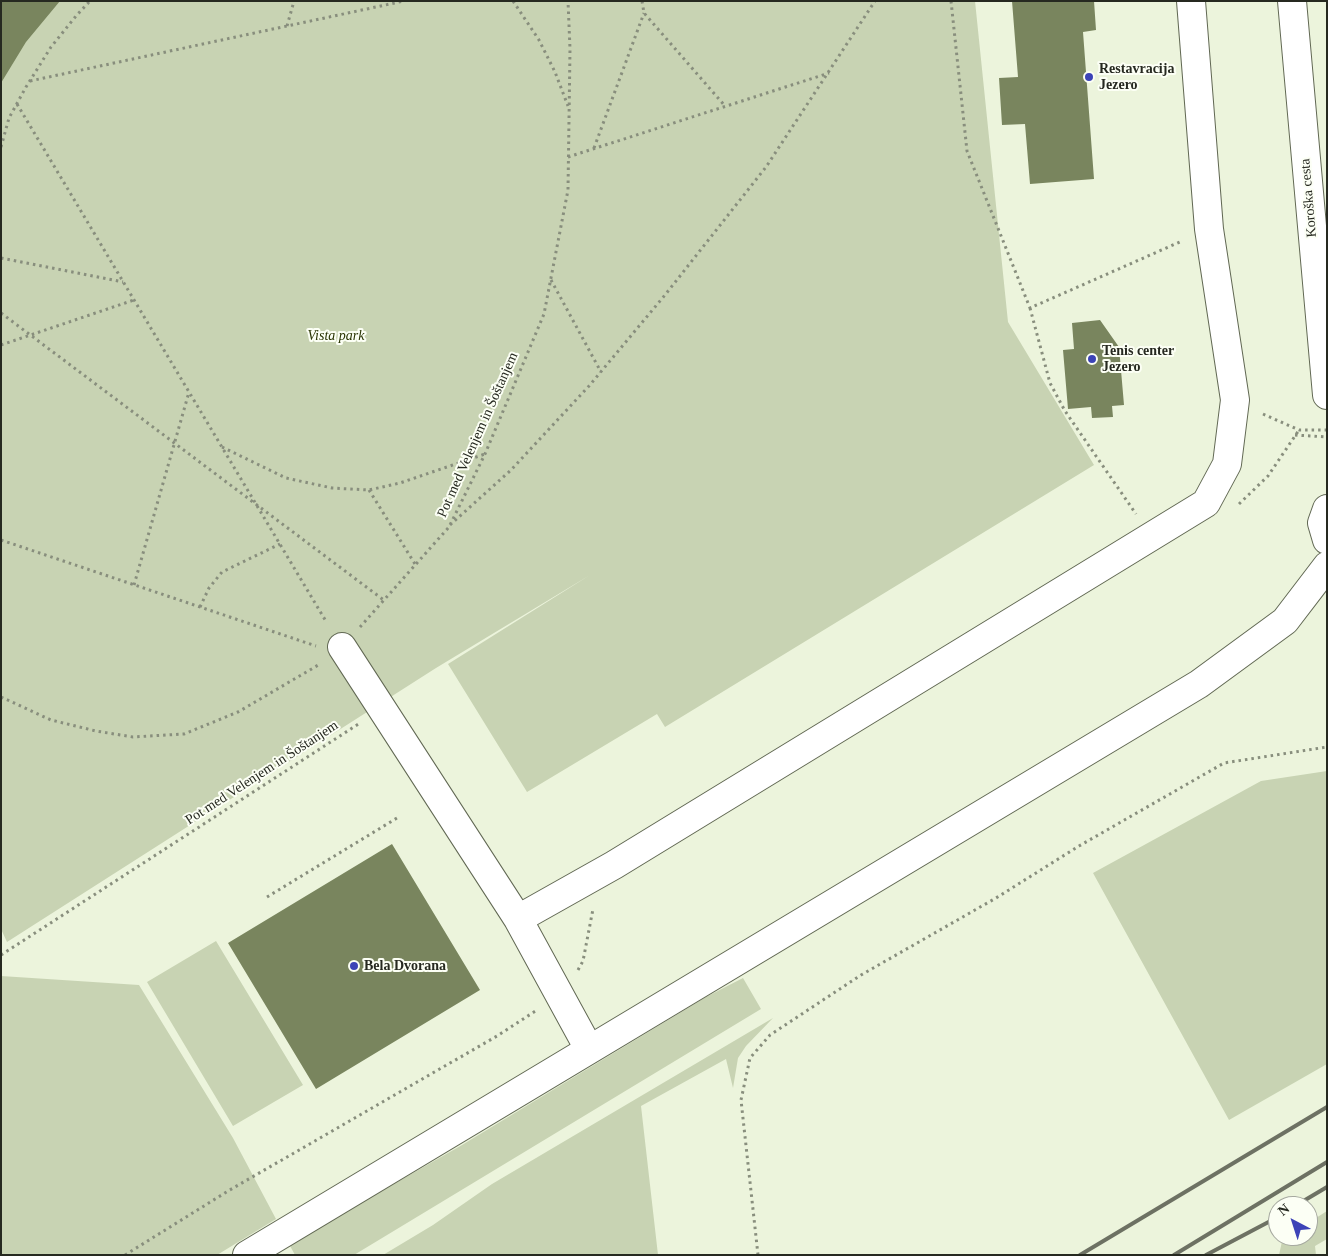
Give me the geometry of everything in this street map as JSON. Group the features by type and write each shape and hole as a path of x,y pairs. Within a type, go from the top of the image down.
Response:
{"street":[{"path":"518,920 614,866 1206,502 1227,464 1236,400 1209,229 1191,1"},
{"name":"Koroška cesta","path":"1292,1 1327,395"},
{"path":"1327,509 1322,523 1327,540"},
{"path":"248,1255 1199,684 1285,621 1327,566"},
{"path":"340,650 518,920 590,1048"}],"path":[{"path":"1,147 9,118 30,81 51,47 90,1"},
{"path":"287,26 294,1"},
{"path":"30,81 404,1"},
{"path":"513,1 539,40 555,72 569,109"},
{"name":"Pot med Velenjem in Šoštanjem","path":"1,697 51,720 96,731 133,737 184,734 238,712 340,650 448,527 485,454 544,314 568,190 568,1"},
{"path":"594,149 644,13 642,1"},
{"path":"448,527 511,470 601,372 766,167 875,1"},
{"path":"951,1 967,151 1030,308 1050,383 1065,411 1151,537"},
{"path":"644,13 725,106"},
{"path":"568,157 830,72"},
{"path":"17,104 280,544 340,650"},
{"path":"1030,308 1209,229"},
{"path":"1,258 124,282"},
{"path":"550,280 601,372"},
{"path":"1,345 134,300"},
{"path":"1,313 384,601"},
{"path":"134,585 189,392"},
{"path":"1236,400 1275,421 1299,430 1327,430"},
{"path":"1232,509 1268,476 1299,430"},
{"path":"1295,435 1327,437"},
{"path":"222,447 286,478 332,488 369,490 400,483 485,454"},
{"path":"369,490 415,564"},
{"path":"1,540 200,607 340,650"},
{"path":"200,607 209,588 222,572 280,544"},
{"name":"Pot med Velenjem in Šoštanjem","path":"1,955 361,722"},
{"path":"758,1255 741,1100 750,1058 770,1035 861,976 996,898 1079,846 1224,763 1327,747"},
{"path":"267,897 397,818"},
{"path":"125,1255 228,1192 497,1036 569,989 583,960 594,906"}],"green space":[{"name":"Vista park","path":"1,1 975,1 1008,322 1094,465 665,727 657,714 527,792 448,664 590,575 436,668 7,942 1,929"},
{"path":"1327,771 1327,1064 1229,1120 1093,873 1261,781"},
{"path":"216,941 303,1085 233,1126 147,982"},
{"path":"1,976 139,985 233,1138 276,1219 217,1255 1,1255"},
{"path":"743,978 761,1009 354,1255 295,1255 289,1244 462,1145 706,997"},
{"path":"773,1018 746,1046 738,1058 733,1088 726,1059 641,1106 658,1255 383,1255 433,1225 492,1184"},
{"path":"1327,1211 1327,1239 1318,1244 1318,1217"},
{"path":"1281,1246 1315,1246 1316,1255 1279,1255"}],"building":[{"path":"1,1 60,1 26,42 1,83"},
{"path":"1012,1 1094,1 1096,30 1083,32 1094,179 1030,184 1025,124 1002,125 999,78 1018,77"},
{"path":"1100,320 1119,347 1124,405 1112,406 1113,417 1092,418 1091,407 1068,409 1063,350 1074,349 1072,323"},
{"name":"Bela Dvorana","path":"392,844 480,990 316,1089 228,943"}],"railway":[{"path":"1080,1255 1327,1107"},
{"path":"1174,1255 1327,1162"},
{"path":"1312,1196 1327,1187"},
{"path":"1206,1255 1268,1222"}],"place":[{"name":"Restavracija Jezero","path":"1089,77"},
{"name":"Tenis center Jezero","path":"1092,359"},
{"name":"Bela Dvorana","path":"354,966"}]}
